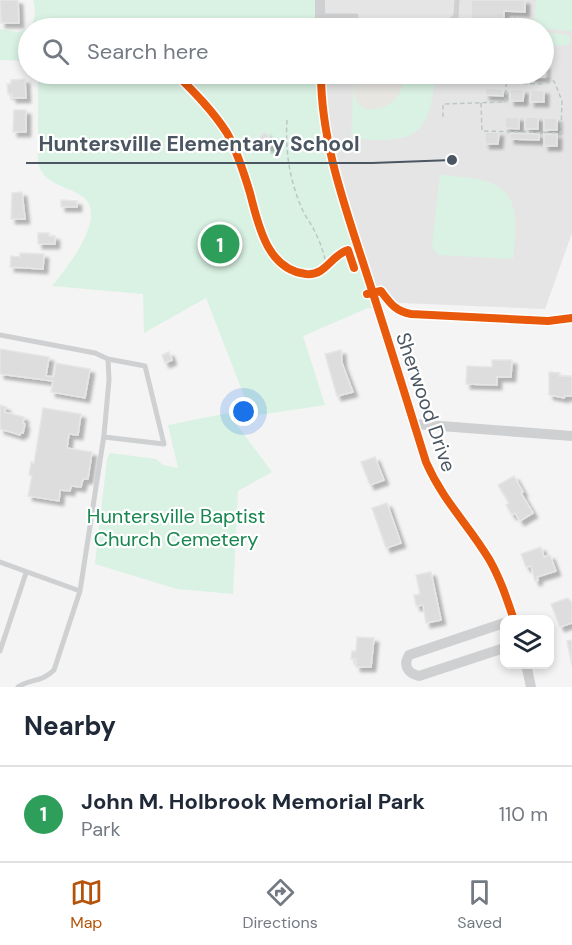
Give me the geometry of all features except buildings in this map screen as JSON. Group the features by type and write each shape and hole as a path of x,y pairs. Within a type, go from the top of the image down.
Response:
{"street":[{"path":"320,0 320,16"},
{"name":"Sherwood Drive","path":"321,84 322,107 329,149 414,424 434,480 492,564 512,615"},
{"path":"414,424 572,436"},
{"path":"500,624 409,655 405,661 406,668 412,674 419,676 500,649"},
{"path":"527,669 531,687"}],"lane":[{"path":"454,18 456,16 457,0"},
{"path":"320,16 356,16"},
{"path":"0,335 53,344 145,366 164,444 104,437"},
{"path":"18,687 26,682 47,677 54,670 80,591 104,437 109,380 108,359"},
{"path":"0,562 80,591"},
{"path":"0,651 27,573"}],"path":[{"path":"515,14 515,18"},
{"path":"481,103 482,131 561,133 562,101 554,81"},
{"path":"442,117 443,104 505,102 506,84"},
{"path":"287,120 286,159 292,181 329,264 316,274"}],"shaded area":[{"path":"320,0 572,0 572,233 545,309 376,302 339,183 323,84 554,84 554,18 320,18"}],"green space":[{"path":"33,0 320,0 320,18 34,18"},
{"path":"536,0 572,0 572,31 554,30 554,18 535,18"},
{"path":"0,29 18,32 18,61 0,60"},
{"path":"554,34 564,34 570,38 567,45 554,46"},
{"path":"38,84 321,84 322,107 378,309 368,308 303,336 325,405 252,416 206,298 144,333 143,294 52,286 82,243 91,217 90,206 77,193 47,178 39,166"},
{"path":"354,84 434,84 428,112 423,124 414,133 404,138 390,140 351,138"},
{"path":"440,175 482,180 496,185 505,192 512,203 515,217 513,259 438,255 432,247"},
{"name":"Huntersville Baptist Church Cemetery","path":"228,413 272,472 238,491 233,594 177,589 95,564 107,459 110,453 156,459 163,465 178,468 168,425"}],"sand":[{"path":"355,84 402,84 399,94 393,101 375,109 366,109 359,105"}],"cycle path":[{"path":"186,84 227,133 243,170 261,231 273,255 293,271 313,274 324,269 337,256 348,250 354,268"},
{"path":"321,84 325,126 337,178 426,462 440,489 489,559 512,615"},
{"path":"367,294 381,291 397,309 411,314 548,321 572,318"}],"place":[{"name":"Huntersville Elementary School","path":"452,160"},
{"name":"John M. Holbrook Memorial Park","path":"220,244"}]}
